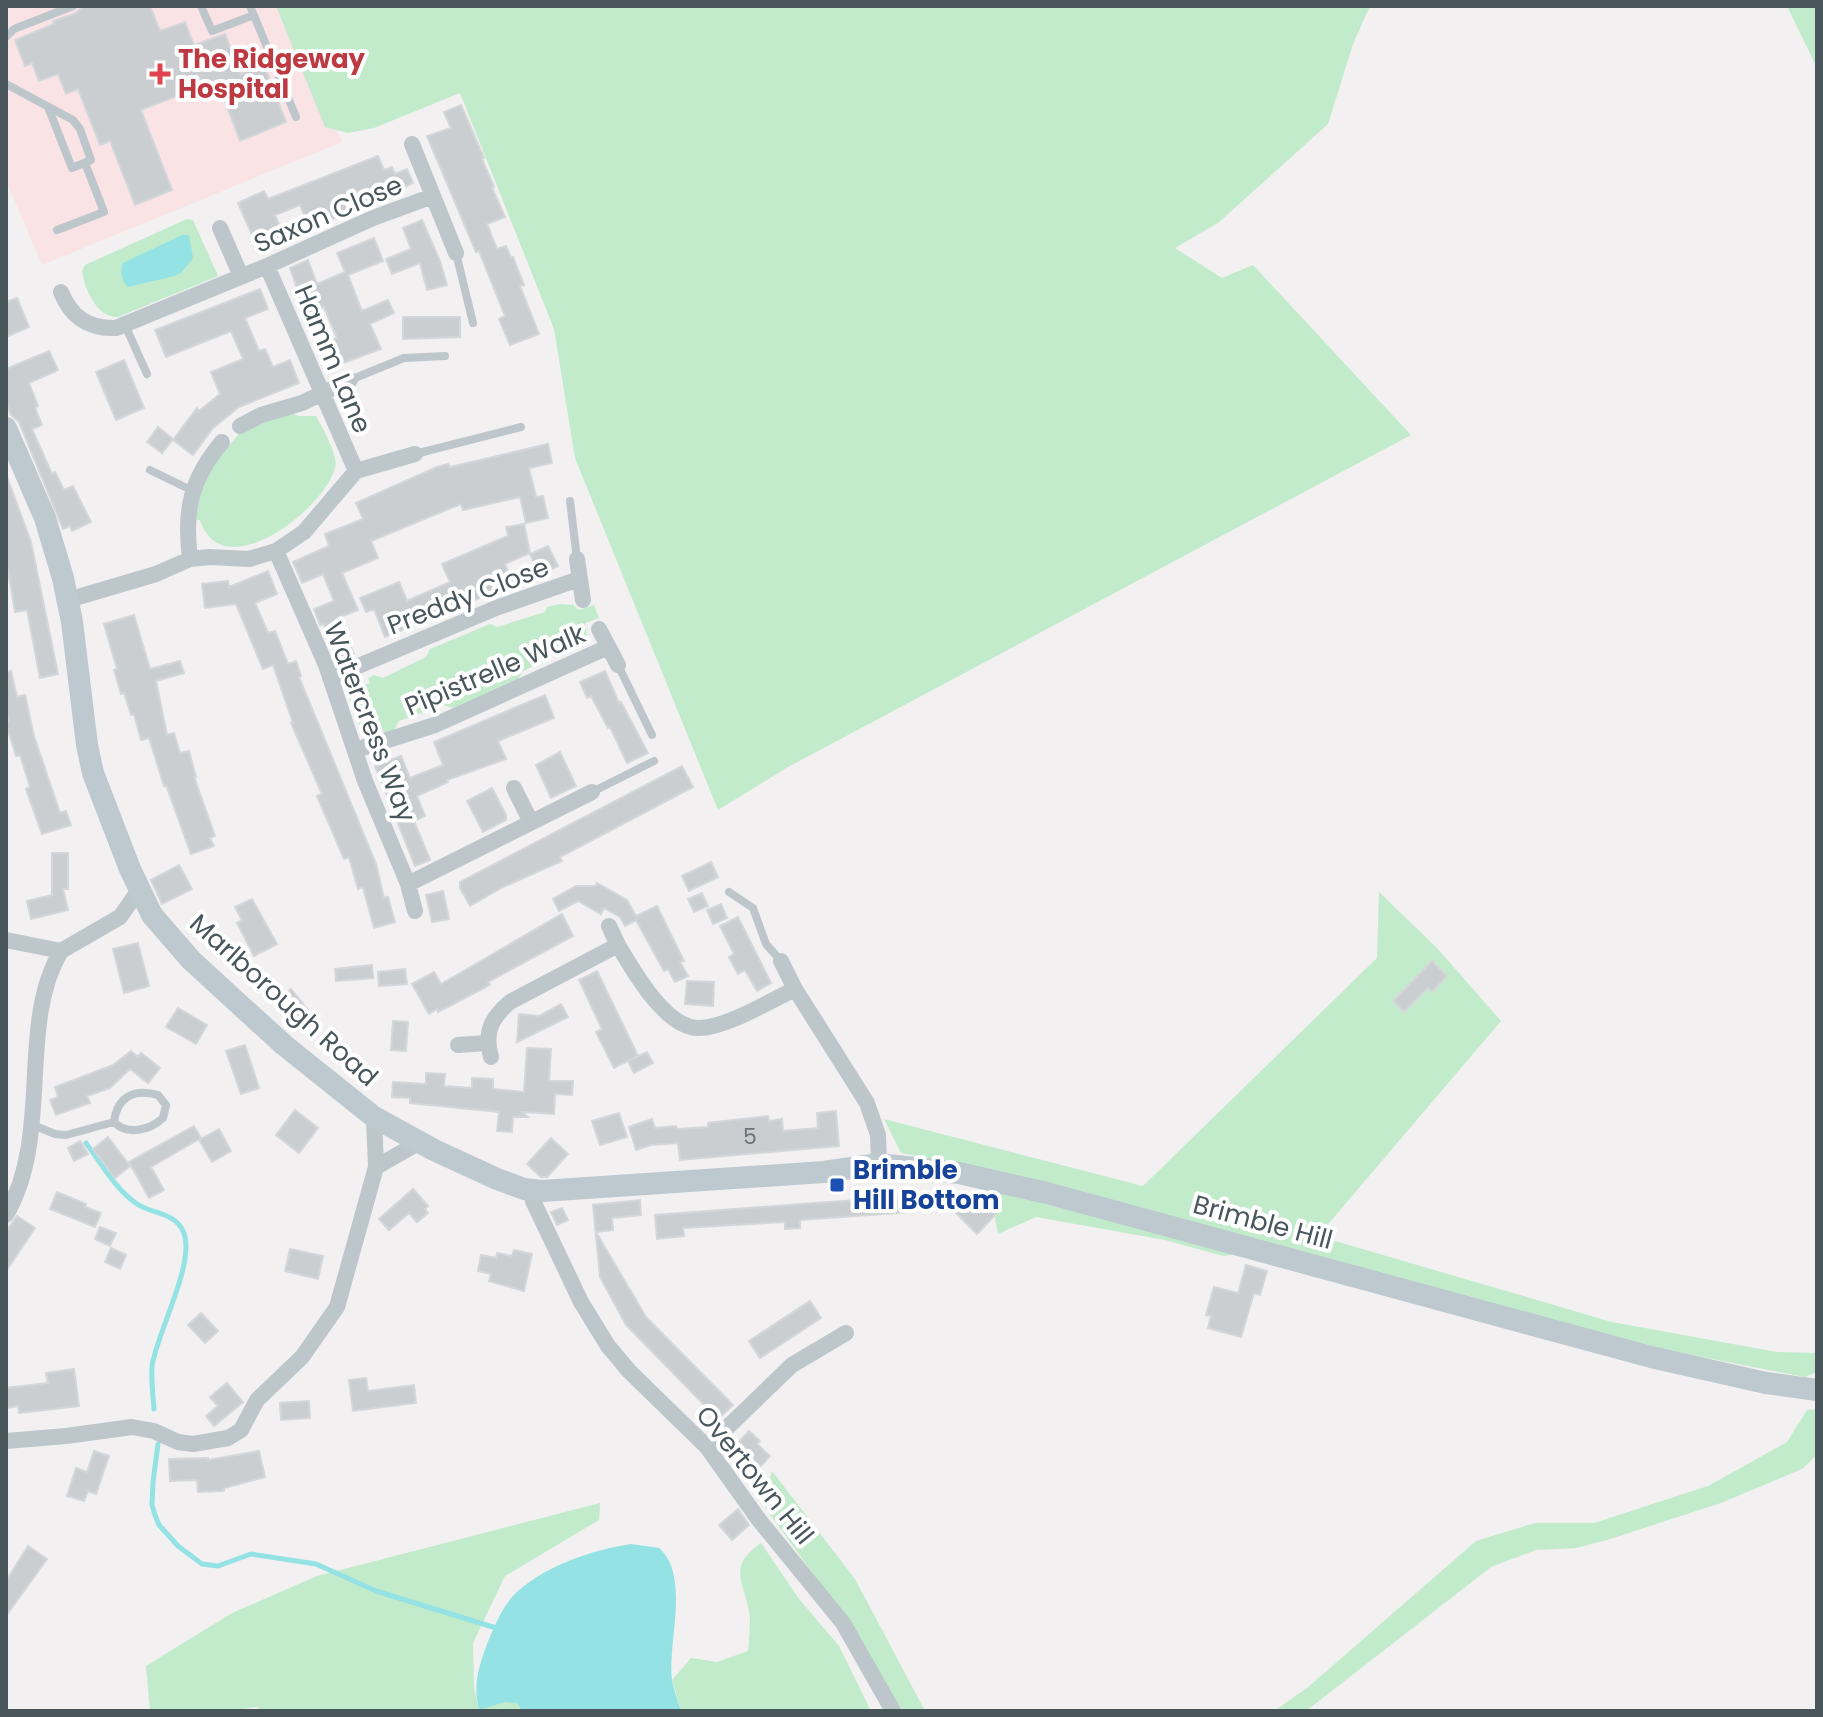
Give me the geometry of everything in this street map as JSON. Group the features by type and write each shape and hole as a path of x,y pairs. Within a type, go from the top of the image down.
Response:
{"main road":[{"name":"Marlborough Road","path":"6,428 45,518 68,600 93,773 139,890 158,923 191,960 284,1045 374,1117 497,1179 532,1190 689,1180"},
{"name":"Brimble Hill","path":"689,1180 824,1172 879,1164 959,1173 1020,1186 1665,1361 1766,1383 1817,1390"}],"street":[{"path":"412,144 456,253"},
{"name":"Saxon Close","path":"61,292 71,312 85,323 106,328 125,325 373,218 433,196"},
{"name":"Saxon Close","path":"220,228 241,276"},
{"name":"Hamm Lane","path":"267,266 356,471"},
{"path":"240,426 261,415 302,403 350,380"},
{"path":"190,559 186,522 193,491 207,461 222,442"},
{"path":"68,600 156,574 190,559 249,559 276,551 295,540 312,524 356,471 415,454"},
{"name":"Watercress Way","path":"276,551 330,678 365,781 408,884 415,911"},
{"name":"Preddy Close","path":"577,559 583,600"},
{"name":"Preddy Close","path":"330,678 496,608 579,579"},
{"name":"Pipistrelle Walk","path":"599,629 618,665"},
{"name":"Pipistrelle Walk","path":"356,750 435,725 608,647"},
{"path":"514,788 531,822"},
{"path":"408,884 592,792"},
{"path":"6,1215 23,1174 33,1125 43,1000 48,977 61,951 120,917 139,890"},
{"path":"120,917 158,923"},
{"path":"609,926 641,983 674,1019 686,1025 698,1028 719,1023 795,989"},
{"path":"10,944 61,951"},
{"path":"458,1045 489,1050 487,1033 492,1022 510,1002 618,945"},
{"path":"781,961 795,989 867,1103 878,1135 879,1164"},
{"path":"6,1441 132,1427 193,1444 228,1438 241,1430 257,1400 302,1357 337,1307 376,1167 374,1117"},
{"path":"376,1167 420,1142"},
{"name":"Overtown Hill","path":"532,1190 533,1201 562,1263 600,1335 629,1371 707,1447 759,1520 843,1623 893,1711"},
{"path":"707,1447 792,1365 846,1333"}],"lane":[{"path":"6,37 14,29 73,6"},
{"path":"201,6 212,31 252,10 296,117"},
{"path":"6,84 73,120 80,129 91,160 72,168 48,107"},
{"path":"57,230 104,212 85,163"},
{"path":"456,253 473,323"},
{"path":"125,325 147,374"},
{"path":"350,380 404,358 445,356"},
{"path":"415,454 521,427"},
{"path":"150,470 193,491"},
{"name":"Preddy Close","path":"570,501 577,559"},
{"name":"Pipistrelle Walk","path":"618,665 652,735"},
{"path":"592,792 654,761"},
{"path":"729,892 753,908 766,944 781,961"},
{"path":"130,1094 154,1094 162,1098 166,1105 163,1118 143,1129 124,1129 114,1122 117,1108 130,1094"},
{"path":"33,1125 66,1135 114,1122"}],"shaded area":[{"name":"The Ridgeway Hospital","path":"6,6 287,6 342,142 42,265 6,180"}],"green space":[{"path":"276,6 1370,6 1353,44 1328,124 1218,223 1175,248 1222,278 1253,265 1411,435 788,767 718,810 575,458 554,329 460,93 374,128 348,133 325,127"},
{"path":"1787,6 1817,6 1817,68"},
{"path":"187,219 193,220 218,276 118,317 98,308 86,286 82,271 85,265"},
{"path":"291,412 298,416 316,416 326,434 336,463 327,485 312,504 271,536 249,545 229,547 212,539 200,520 195,520 202,486 219,457 239,434 276,415"},
{"path":"560,604 573,605 579,610 594,605 599,618 585,623 587,635 582,646 563,649 522,672 517,682 453,708 444,705 399,721 394,730 384,733 382,728 371,733 361,730 349,697 355,688 370,683 368,678 374,675 383,678 426,657 430,649 490,624 497,627"},
{"path":"1379,892 1437,948 1501,1021 1318,1236 1612,1322 1777,1352 1817,1353 1817,1372 1805,1377 1656,1348 1284,1248 1223,1256 1165,1240 1036,1217 998,1234 986,1170 901,1153 884,1119 1143,1186 1377,958"},
{"path":"1817,1409 1817,1455 1802,1469 1721,1503 1607,1540 1576,1548 1536,1550 1491,1567 1306,1711 1274,1711 1307,1688 1476,1541 1535,1523 1594,1523 1708,1486 1787,1442 1807,1410"},
{"path":"772,1471 855,1579 925,1711 886,1711 867,1649 762,1503"},
{"path":"600,1503 599,1520 505,1576 473,1643 474,1688 479,1709 517,1702 522,1711 259,1711 258,1707 226,1711 150,1711 146,1666 232,1613 317,1576"},
{"path":"761,1543 799,1599 839,1646 871,1711 681,1711 672,1680 691,1658 717,1662 748,1651 750,1618 740,1569 750,1552"}],"water":[{"path":"182,235 189,235 193,258 182,272 128,287 122,276 123,263"},
{"path":"631,1544 659,1548 669,1560 674,1575 676,1611 671,1666 681,1711 522,1711 517,1703 505,1702 479,1710 477,1677 481,1661 496,1623 513,1596 557,1566 601,1550"}],"building":[{"path":"84,6 150,6 160,31 185,22 194,45 225,34 241,74 264,65 286,122 240,141 217,80 141,110 172,190 135,205 110,141 100,145 78,89 66,94 58,74 39,81 32,63 25,66 15,40 54,24 53,21 76,13"},
{"path":"461,105 505,217 487,224 497,249 506,246 513,257 524,285 520,286 539,334 510,345 499,319 505,316 427,136 451,128 444,112"},
{"path":"378,156 384,170 392,167 395,174 407,169 413,183 389,194 390,198 370,206 368,202 310,230 300,205 275,215 287,242 260,253 238,203 264,191 268,199"},
{"path":"422,220 447,285 427,290 420,263 392,274 386,259 411,249 403,228"},
{"path":"374,238 383,261 348,275 362,311 388,300 394,313 370,324 381,349 327,369 317,346 337,338 324,307 306,315 290,268 308,260 317,284 345,272 337,253"},
{"path":"260,289 268,309 245,318 259,351 265,349 273,367 290,360 299,383 239,407 213,428 193,455 173,440 197,408 199,411 220,394 211,372 243,359 231,331 166,357 155,330"},
{"path":"17,298 29,327 6,337 6,302"},
{"path":"403,317 460,317 460,337 403,339"},
{"path":"49,351 58,370 29,383 42,425 32,429 52,474 55,472 64,490 73,486 91,522 72,531 70,526 63,529 19,422 11,415 6,402 6,369"},
{"path":"124,360 144,408 116,420 96,372"},
{"path":"158,427 173,439 162,453 147,442"},
{"path":"548,444 552,463 529,468 536,497 543,496 548,518 526,523 520,497 463,510 461,504 371,541 378,558 342,573 358,610 338,618 354,654 340,660 314,609 334,601 323,574 302,583 293,562 329,546 325,534 363,519 356,503 437,467 448,464 450,467"},
{"path":"7,477 31,542 58,674 40,678 27,610 15,612 6,558"},
{"path":"524,524 530,553 505,564 513,584 475,600 474,596 448,608 449,611 385,637 374,609 366,612 360,598 399,582 407,601 450,582 442,564 508,536 506,527"},
{"path":"548,546 558,566 540,575 530,554"},
{"path":"268,571 277,594 255,603 268,633 275,631 288,664 296,661 299,677 376,864 384,898 388,897 395,922 374,928 363,887 358,889 349,857 344,859 317,796 322,794 291,723 273,665 263,669 236,604 205,608 202,584 228,581 229,587"},
{"path":"134,615 150,669 180,661 184,673 156,681 167,735 174,733 180,753 189,751 194,777 215,836 210,838 214,846 191,854 149,738 141,740 134,714 131,715 124,693 121,694 114,670 117,669 104,624"},
{"path":"11,671 17,697 25,695 34,736 60,813 66,811 71,825 42,834 26,789 30,787 20,755 16,756 6,723 9,722 6,672"},
{"path":"605,671 619,703 648,753 627,763 610,727 591,696 587,698 580,682"},
{"path":"545,695 554,718 498,741 506,759 447,780 417,796 425,816 414,821 430,860 415,866 375,766 401,756 410,778 443,765 434,742"},
{"path":"560,752 576,786 551,798 536,765"},
{"path":"682,766 693,787 560,857 562,861 503,887 470,906 460,882"},
{"path":"492,788 506,820 483,832 467,801"},
{"path":"52,853 68,853 68,889 63,889 68,910 31,919 27,901 52,895"},
{"path":"711,862 718,877 689,891 682,876"},
{"path":"179,865 192,889 162,904 151,880"},
{"path":"597,883 627,900 636,916 657,906 684,961 680,962 688,976 675,982 668,969 664,971 636,920 625,926 620,917 604,908 601,914 578,901 559,911 553,899 576,886 595,886"},
{"path":"443,891 449,919 432,922 426,895"},
{"path":"702,893 708,906 694,912 688,899"},
{"path":"252,899 277,944 254,956 237,923 242,920 235,907"},
{"path":"721,904 727,918 713,924 707,910"},
{"path":"562,914 573,936 488,982 490,985 429,1014 412,984 434,972 441,984"},
{"path":"738,917 771,983 757,991 745,970 738,974 729,957 734,954 720,926"},
{"path":"138,943 149,986 124,993 113,949"},
{"path":"1432,961 1447,976 1432,992 1428,988 1404,1012 1393,1001"},
{"path":"372,965 373,978 336,981 335,969"},
{"path":"405,969 407,984 379,986 378,972"},
{"path":"597,971 638,1056 614,1068 596,1032 602,1029 579,980"},
{"path":"687,981 714,982 713,1006 685,1004"},
{"path":"291,989 309,1011 298,1020 280,998"},
{"path":"561,1004 568,1017 517,1042 519,1014 539,1016"},
{"path":"178,1008 207,1025 196,1044 166,1027"},
{"path":"393,1021 408,1022 406,1051 391,1050"},
{"path":"245,1045 259,1088 241,1094 226,1051"},
{"path":"527,1048 551,1049 549,1081 573,1081 572,1095 555,1094 554,1114 522,1112 528,1117 513,1117 512,1132 497,1131 499,1112 410,1103 410,1098 392,1097 393,1082 426,1084 426,1073 445,1074 444,1086 472,1088 472,1078 493,1079 493,1089 524,1092"},
{"path":"131,1051 138,1057 141,1053 160,1068 148,1083 130,1069 110,1088 87,1096 90,1103 56,1115 50,1100 58,1097 55,1087 113,1065"},
{"path":"647,1052 653,1063 634,1073 628,1061"},
{"path":"295,1110 318,1128 299,1153 276,1135"},
{"path":"836,1111 839,1146 680,1160 678,1143 651,1145 636,1150 629,1127 652,1119 655,1128 708,1127 708,1123 768,1116 769,1121 782,1119 783,1131 818,1128 817,1113"},
{"path":"619,1113 627,1137 600,1145 592,1121"},
{"path":"194,1126 201,1138 151,1167 164,1190 149,1198 129,1162"},
{"path":"219,1129 231,1151 212,1162 199,1140"},
{"path":"108,1137 130,1166 115,1178 93,1149"},
{"path":"551,1138 568,1154 547,1177 541,1177 527,1164"},
{"path":"80,1141 88,1154 74,1161 68,1148"},
{"path":"413,1189 428,1206 425,1209 428,1213 417,1222 409,1213 389,1230 379,1219"},
{"path":"57,1192 101,1213 95,1227 50,1209"},
{"path":"976,1194 996,1214 977,1234 956,1213"},
{"path":"909,1196 910,1212 800,1220 800,1228 785,1229 785,1222 683,1228 684,1236 657,1239 655,1215"},
{"path":"640,1200 641,1215 612,1218 613,1230 596,1232 646,1317 733,1405 718,1419 626,1325 600,1277 593,1205"},
{"path":"562,1208 568,1220 557,1225 551,1212"},
{"path":"17,1216 35,1228 6,1271 6,1232"},
{"path":"100,1227 116,1233 110,1246 95,1239"},
{"path":"111,1248 126,1255 120,1269 105,1262"},
{"path":"290,1249 323,1256 318,1279 285,1271"},
{"path":"514,1250 532,1254 524,1291 489,1281 491,1274 478,1271 481,1255 496,1258 497,1253 512,1256"},
{"path":"1246,1265 1267,1271 1260,1295 1254,1293 1241,1337 1208,1328 1211,1316 1206,1315 1214,1287 1238,1293"},
{"path":"810,1301 821,1318 760,1358 749,1341"},
{"path":"201,1313 218,1331 205,1343 188,1325"},
{"path":"74,1369 79,1406 19,1413 18,1406 6,1408 6,1388 48,1383 46,1373"},
{"path":"366,1378 368,1391 414,1385 416,1403 353,1411 349,1380"},
{"path":"227,1383 243,1402 214,1426 206,1416 218,1406 210,1397"},
{"path":"309,1401 310,1418 281,1420 280,1403"},
{"path":"749,1431 770,1456 759,1468 735,1446"},
{"path":"94,1451 109,1456 96,1494 88,1491 84,1501 67,1496 76,1468 87,1472"},
{"path":"259,1451 265,1477 224,1488 224,1491 198,1492 197,1480 170,1481 169,1459 208,1460"},
{"path":"738,1509 749,1525 732,1540 719,1525"},
{"path":"28,1546 47,1559 6,1616 6,1581"}],"waterway":[{"path":"86,1143 129,1198 174,1220 183,1231 186,1244 181,1278 152,1366 154,1409"},
{"path":"158,1444 152,1505 155,1515 159,1525 178,1546 202,1564 218,1566 251,1554 316,1564 376,1591 493,1627"}],"place":[{"name":"The Ridgeway Hospital","path":"160,74"},
{"name":"Brimble Hill Bottom","path":"837,1185"}]}
